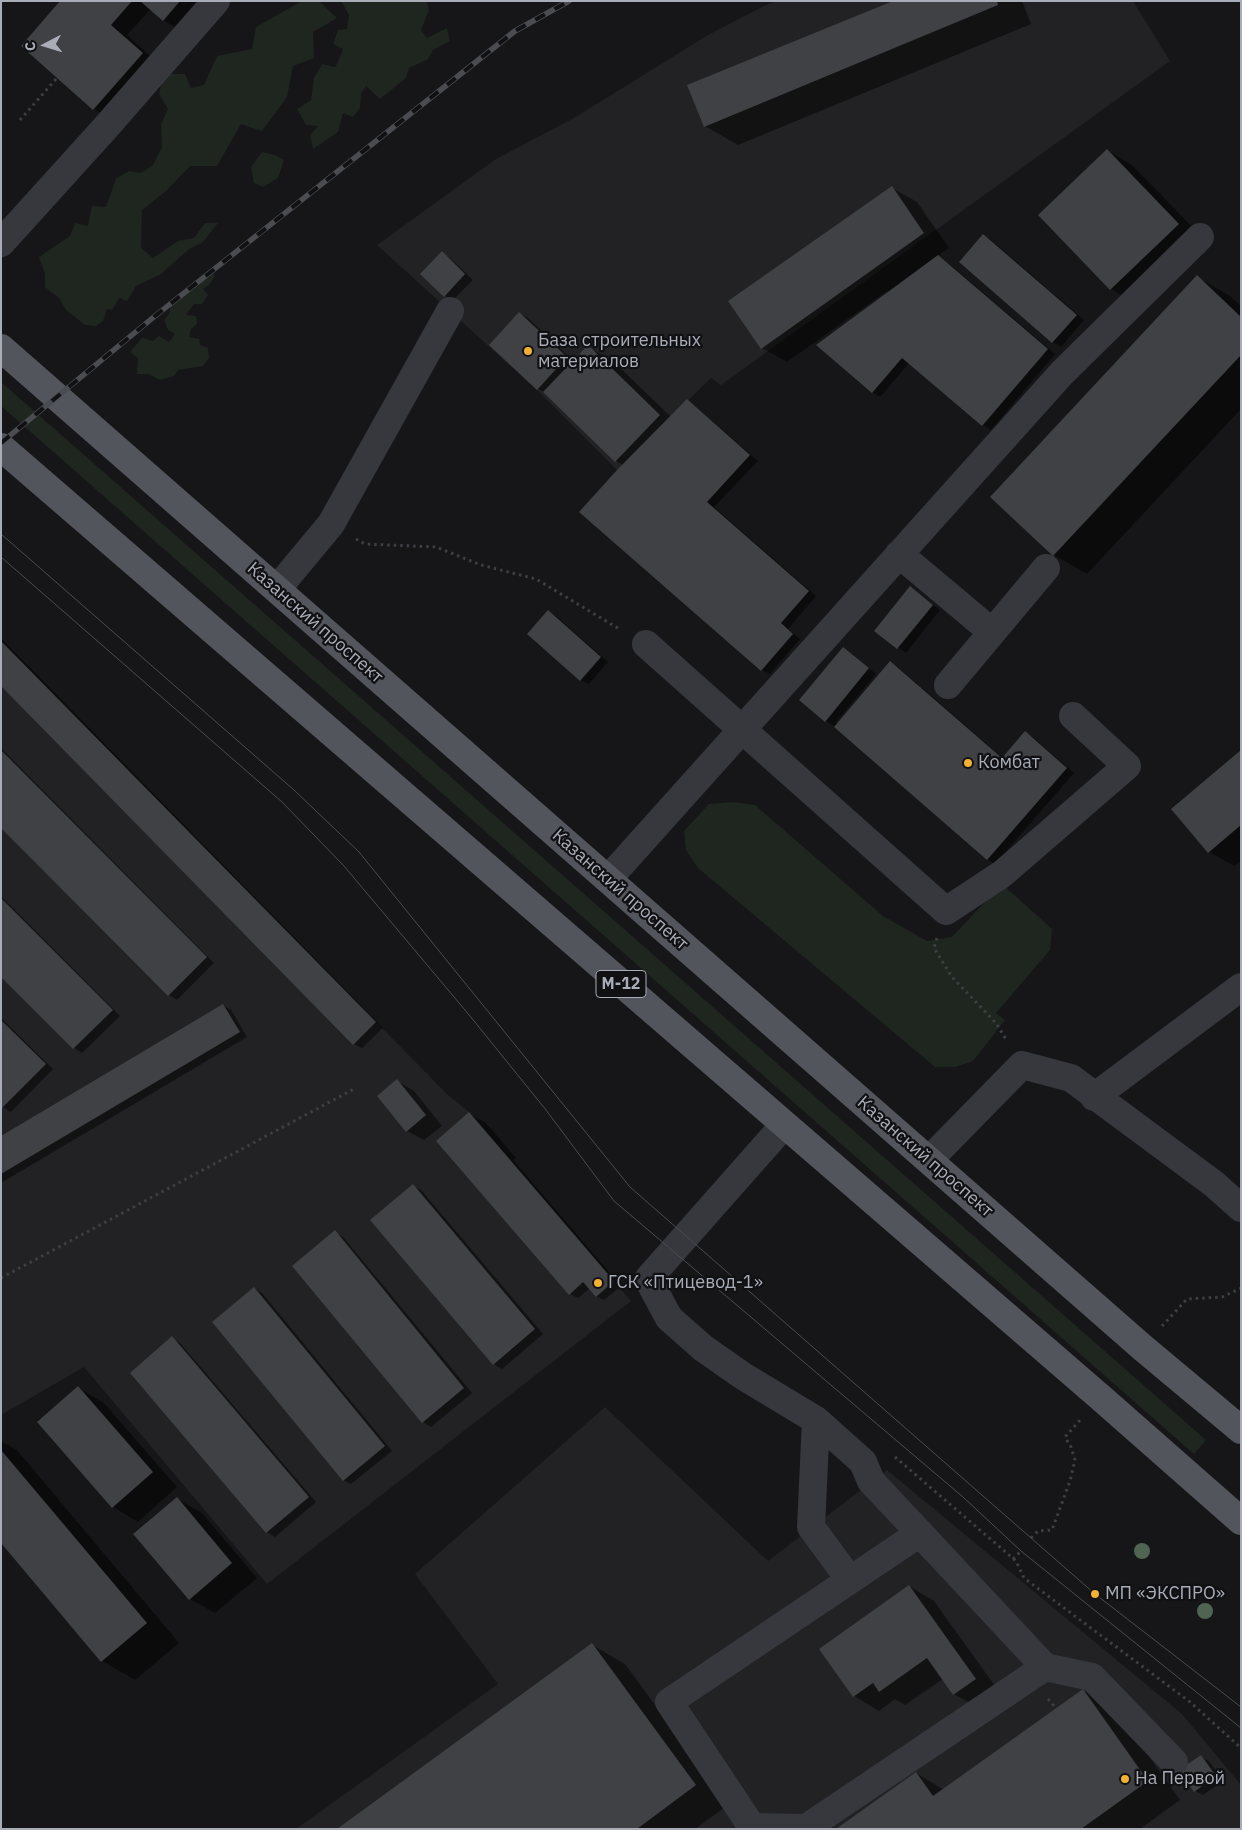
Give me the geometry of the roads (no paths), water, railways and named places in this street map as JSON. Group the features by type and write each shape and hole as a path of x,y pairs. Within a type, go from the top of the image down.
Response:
{"main road":[{"name":"Казанский проспект","path":"1,348 1143,1348 1241,1430"},
{"name":"М-12","path":"1,447 1241,1521"}],"lane":[{"path":"1,243 63,159 216,1"},
{"path":"608,879 1062,373 1200,237"},
{"path":"277,589 331,524 450,311"},
{"path":"899,554 992,632"},
{"path":"948,685 1046,568"},
{"path":"646,644 946,911 1002,874 1127,766 1072,716"},
{"path":"1094,1097 1241,987"},
{"path":"929,1160 1022,1065 1071,1078 1094,1097 1214,1184 1241,1208"},
{"path":"784,1124 648,1279 669,1318 703,1348 743,1376 816,1420 863,1462 871,1481 1045,1666 1092,1676 1174,1762"},
{"path":"816,1420 811,1527 850,1580"},
{"path":"920,1533 669,1702 751,1828 806,1828 1045,1666"}],"tram line":[{"path":"1,534 294,790 359,852 630,1187 1095,1594 1241,1707"},
{"path":"1,557 282,802 344,866 546,1110 614,1201 963,1497 1021,1551 1241,1728"}],"railway":[{"path":"1,443 155,316 515,31 569,1"}],"place":[{"name":"База строительных материалов","path":"528,351"},
{"name":"Комбат","path":"968,763"},
{"name":"ГСК «Птицевод-1»","path":"598,1283"},
{"name":"МП «ЭКСПРО»","path":"1095,1594"},
{"name":"На Первой","path":"1125,1779"}]}
